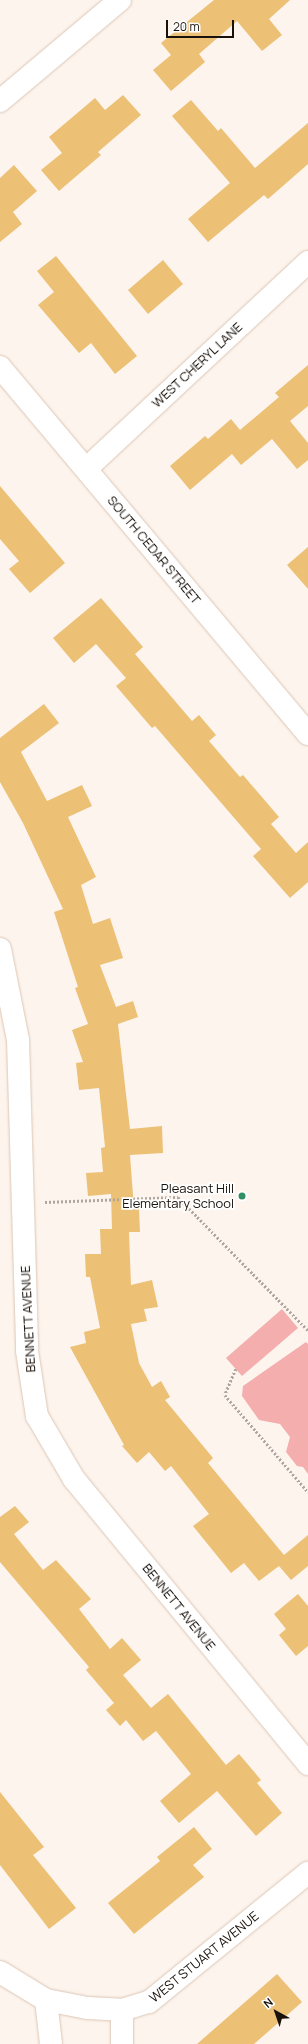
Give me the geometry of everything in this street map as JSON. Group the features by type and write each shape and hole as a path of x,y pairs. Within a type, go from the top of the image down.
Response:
{"street":[{"path":"0,101 120,0"},
{"name":"WEST CHERYL LANE","path":"86,469 308,262"},
{"name":"SOUTH CEDAR STREET","path":"0,367 308,734"},
{"name":"BENNETT AVENUE","path":"0,949 18,1040 27,1351 37,1416 74,1479 308,1764"},
{"name":"WEST STUART AVENUE","path":"46,2000 87,2008 122,2010 149,2002 308,1873"},
{"path":"0,1972 46,2000 50,2044"},
{"path":"122,2010 122,2044"}],"path":[{"path":"23,1203 178,1197 308,1330"},
{"path":"236,1369 225,1395 308,1492"}],"shaded area":[{"path":"282,1309 298,1328 242,1376 226,1358"},
{"path":"306,1342 308,1344 308,1474 303,1467 297,1466 286,1452 290,1437 280,1424 259,1420 242,1396 243,1386"}],"building":[{"path":"214,0 290,0 269,19 282,35 262,51 237,21 199,54 205,62 171,91 153,70 171,55 161,43"},
{"path":"123,95 141,115 98,152 101,155 59,191 41,170 62,153 49,137 95,98 105,110"},
{"path":"191,100 218,131 221,128 255,168 308,123 308,164 268,199 264,195 208,242 188,219 230,183 172,116"},
{"path":"14,165 37,191 13,212 22,224 0,242 0,178"},
{"path":"56,256 137,356 115,374 91,343 79,353 38,305 54,292 37,271"},
{"path":"163,260 183,284 148,314 128,290"},
{"path":"308,365 308,406 290,421 308,443 308,460 297,469 272,439 241,465 232,454 190,490 170,466 205,436 208,439 231,419 240,430 279,397 275,393"},
{"path":"0,486 65,563 30,593 9,569 19,561 0,539"},
{"path":"308,547 308,589 287,565"},
{"path":"101,598 143,647 135,654 192,721 199,715 216,735 209,741 240,777 243,775 279,817 271,824 296,853 308,842 308,882 290,898 253,856 261,849 155,726 152,728 116,686 126,678 96,644 74,663 53,638"},
{"path":"44,704 59,723 21,752 47,801 82,785 92,806 68,817 96,877 81,885 93,924 110,918 123,958 100,965 116,1007 133,1001 138,1017 118,1024 130,1129 162,1126 163,1153 130,1155 134,1209 139,1209 140,1232 129,1232 131,1285 152,1280 158,1307 144,1309 147,1321 131,1324 139,1363 152,1387 161,1381 170,1397 165,1400 213,1458 208,1463 284,1555 308,1535 308,1566 291,1580 279,1566 259,1581 244,1563 231,1573 193,1526 209,1514 171,1466 165,1471 149,1452 137,1463 122,1446 124,1445 70,1347 86,1343 84,1332 100,1328 90,1277 86,1277 85,1254 101,1254 100,1229 112,1229 111,1194 88,1196 86,1173 103,1172 101,1148 105,1147 99,1088 79,1090 76,1063 83,1062 72,1030 88,1024 75,988 78,987 54,912 63,909 23,823 0,782 0,738"},
{"path":"15,1506 29,1522 14,1534 43,1570 56,1560 91,1599 79,1609 110,1649 122,1638 141,1660 123,1675 151,1708 168,1694 226,1765 239,1754 261,1780 257,1783 282,1813 256,1836 217,1791 179,1823 160,1801 191,1774 156,1731 143,1741 126,1720 120,1726 106,1710 114,1703 86,1670 89,1667 0,1562 0,1517"},
{"path":"298,1594 308,1606 308,1646 296,1656 279,1635 286,1629 274,1614"},
{"path":"0,1792 44,1847 33,1855 76,1908 49,1929 0,1865"},
{"path":"194,1827 212,1849 193,1865 204,1877 134,1934 108,1903 160,1861 157,1857"},
{"path":"277,1974 302,2002 254,2044 197,2044"}],"place":[{"name":"Pleasant Hill Elementary School","path":"242,1196"}]}
